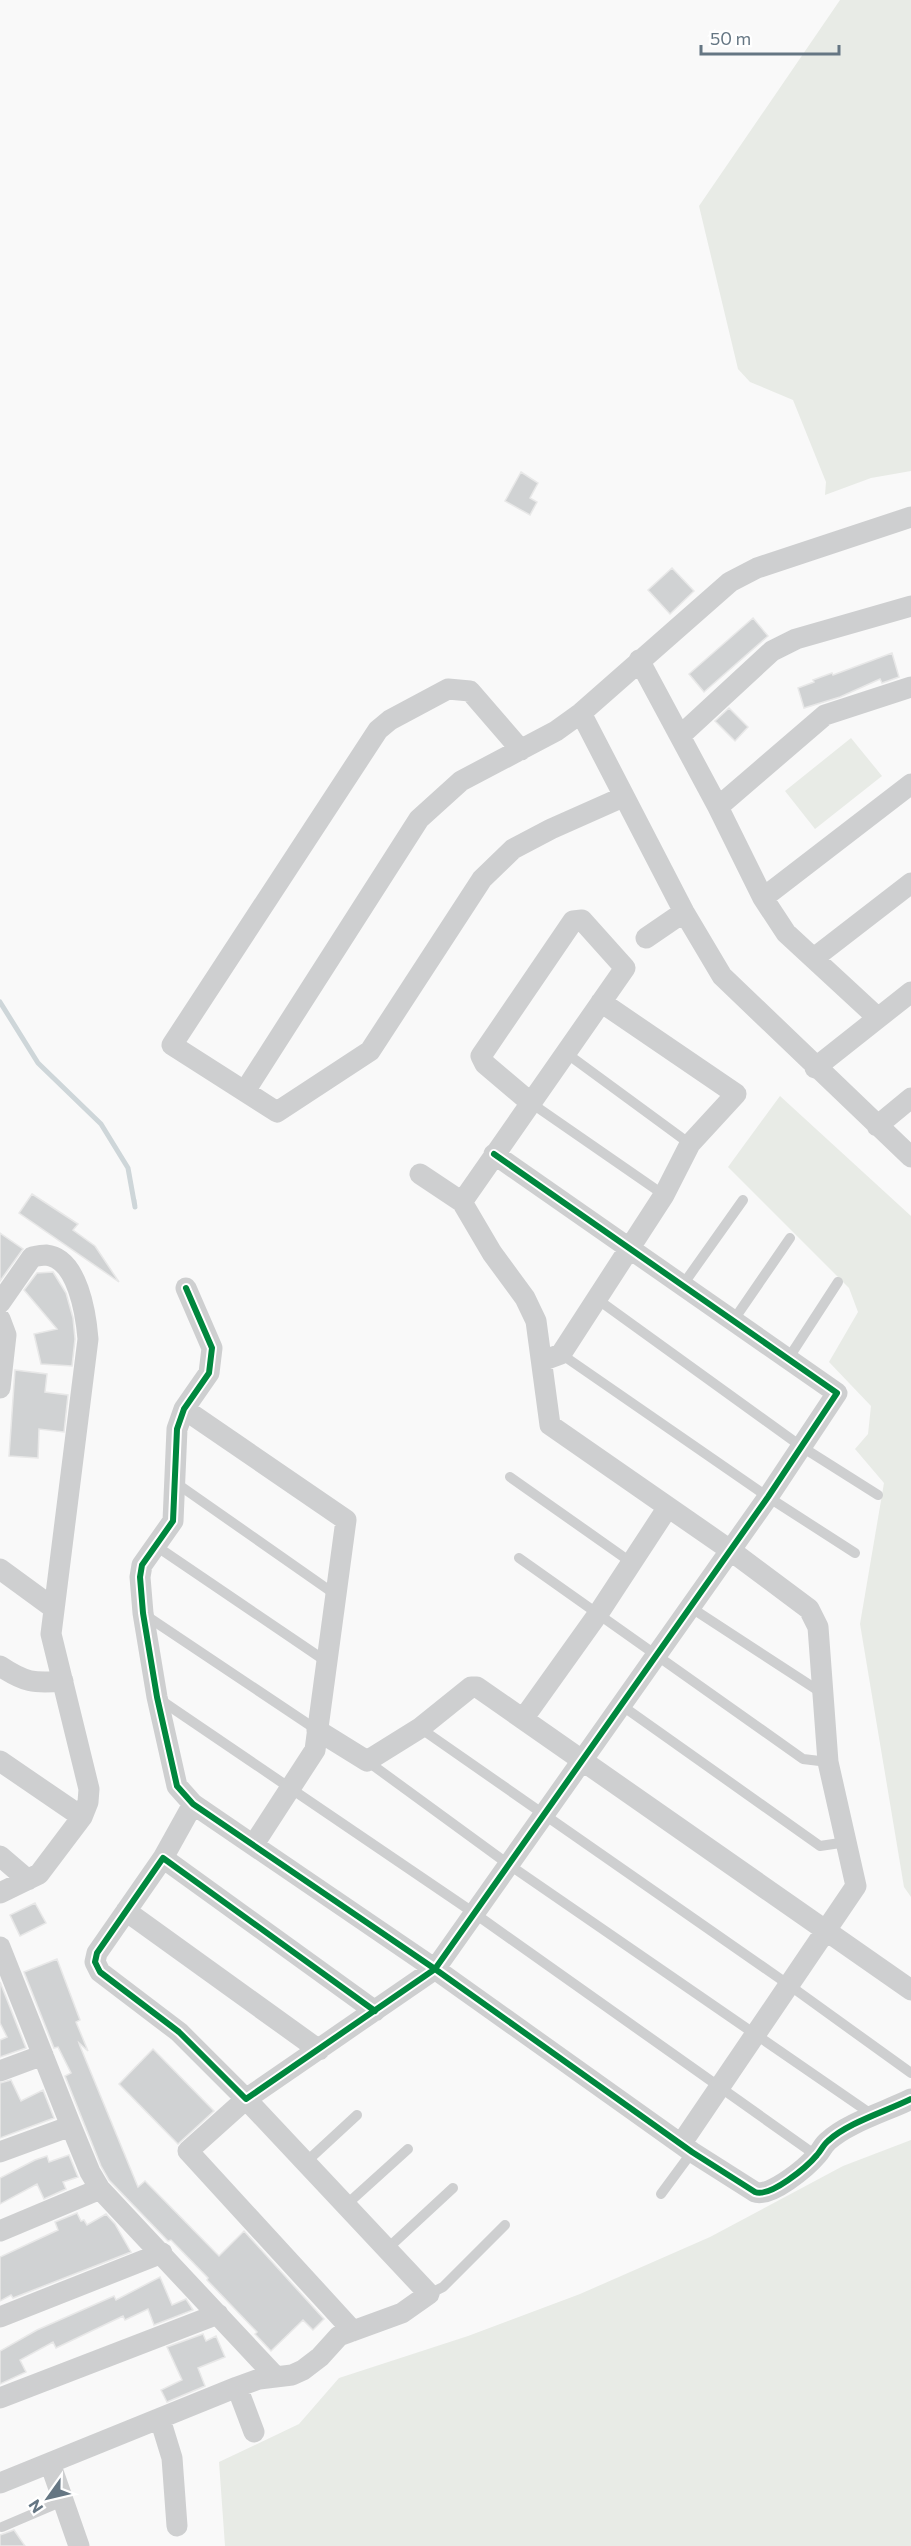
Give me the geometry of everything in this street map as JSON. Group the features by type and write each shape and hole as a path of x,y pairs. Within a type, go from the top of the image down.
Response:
{"street":[{"path":"245,1091 419,819 461,781 556,731 581,713 729,582 757,568 911,516"},
{"path":"680,736 772,651 796,639 911,606"},
{"path":"639,660 718,807 763,898 786,933 878,1018"},
{"path":"718,807 825,715 911,687"},
{"path":"521,750 470,691 448,688 390,720 378,730 172,1045 277,1112 370,1051 482,879 513,849 623,796"},
{"path":"581,713 684,912 722,976 815,1068 911,1157"},
{"path":"763,898 911,784"},
{"path":"814,958 911,883"},
{"path":"646,938 684,912"},
{"path":"462,1202 495,1154 531,1103 566,1053 625,968 582,920 573,921 481,1056 485,1064 531,1103"},
{"path":"815,1068 911,992"},
{"path":"552,1358 597,1299 664,1195 690,1144 736,1094 601,1002"},
{"path":"877,1126 911,1098"},
{"path":"353,2331 188,2151 246,2099 435,1969 542,1814 768,1497 837,1393 495,1154"},
{"path":"420,1174 462,1202 492,1253 525,1298 552,1358 550,1425 730,1550 809,1609 814,1617 820,1639 828,1762 856,1886 721,2086 687,2148"},
{"path":"0,1303 32,1257 48,1255 62,1262 77,1284 86,1314 88,1339 52,1607 51,1634 89,1789 88,1802 82,1817 39,1874 0,1893"},
{"path":"186,1288 212,1347 209,1373 184,1409 177,1429 173,1521 142,1565 140,1577 142,1613 157,1697 177,1786 193,1804 435,1969 687,2148 760,2194 795,2176 840,2130 911,2099"},
{"path":"0,1319 6,1335 0,1388"},
{"path":"184,1409 346,1520 315,1750 254,1844"},
{"path":"523,1719 598,1614 668,1507"},
{"path":"0,1569 52,1607"},
{"path":"0,1666 19,1678 39,1684 63,1681"},
{"path":"317,1730 367,1761 420,1728 471,1687 477,1688 911,1990"},
{"path":"0,1761 82,1817"},
{"path":"0,2483 237,2387 275,2376 292,2375 320,2357 339,2336 402,2313 429,2294 246,2099 179,2032 100,1972 95,1962 97,1953 163,1858 193,1804"},
{"path":"0,1856 28,1880"},
{"path":"163,1858 375,2011"},
{"path":"126,1911 319,2050"},
{"path":"0,1947 6,1981 43,2055 90,2172 100,2189 275,2376"},
{"path":"0,2071 43,2055"},
{"path":"0,2152 71,2126"},
{"path":"0,2231 100,2189"},
{"path":"0,2317 162,2253"},
{"path":"0,2398 218,2314"},
{"path":"237,2387 254,2432"},
{"path":"160,2419 172,2458 177,2526"},
{"path":"50,2463 79,2546"}],"lane":[{"path":"566,1053 690,1144"},
{"path":"531,1103 664,1195"},
{"path":"682,1286 743,1200"},
{"path":"733,1321 790,1238"},
{"path":"788,1359 838,1282"},
{"path":"597,1299 802,1448 878,1495"},
{"path":"552,1358 855,1553"},
{"path":"510,1477 632,1563"},
{"path":"176,1483 337,1595"},
{"path":"156,1546 327,1662"},
{"path":"519,1558 803,1759 828,1762"},
{"path":"690,1607 822,1693"},
{"path":"142,1613 317,1730"},
{"path":"157,1697 474,1913 817,2156"},
{"path":"621,1706 820,1846 847,1842"},
{"path":"420,1728 789,1984 911,2073"},
{"path":"367,1761 508,1864 874,2116"},
{"path":"305,2163 357,2115"},
{"path":"661,2194 687,2148"},
{"path":"346,2205 408,2149"},
{"path":"387,2249 453,2188"},
{"path":"429,2294 443,2287 506,2225"},
{"path":"2,2527 63,2501"}],"shaded area":[{"path":"840,0 911,0 911,471 871,478 825,495 826,482 793,400 750,382 738,369 699,206"},
{"path":"851,738 882,776 815,829 785,791"},
{"path":"780,1096 911,1216 911,1897 904,1887 860,1624 884,1483 855,1449 868,1434 871,1406 829,1362 858,1312 849,1288 728,1167"},
{"path":"911,2140 911,2546 225,2546 219,2462 299,2424 339,2378 468,2336 580,2294 710,2237 843,2166"}],"building":[{"path":"521,472 538,483 530,498 537,502 530,515 505,501"},
{"path":"672,568 694,591 670,614 648,590"},
{"path":"753,618 768,636 704,692 689,674"},
{"path":"892,653 899,677 882,683 880,679 840,697 804,708 798,688 814,682 813,680"},
{"path":"729,708 748,727 735,741 715,721"},
{"path":"32,1194 78,1224 73,1230 95,1246 119,1282 19,1213"},
{"path":"0,1233 23,1249 0,1281"},
{"path":"53,1272 66,1293 73,1318 75,1339 72,1366 41,1364 34,1334 57,1329 24,1290 37,1273"},
{"path":"15,1370 47,1374 45,1392 68,1395 64,1432 39,1429 38,1458 9,1456"},
{"path":"35,1903 46,1923 20,1936 10,1915"},
{"path":"57,1959 80,2020 76,2022 88,2051 79,2043 80,2046 138,2187 145,2181 219,2256 244,2231 324,2319 313,2330 303,2320 271,2351 255,2334 257,2332 207,2280 208,2278 171,2240 168,2241 109,2180 101,2166 65,2076 71,2073 58,2047 54,2048 24,1972"},
{"path":"0,1982 26,2048 0,2057 0,2040 7,2037 0,2023"},
{"path":"153,2049 214,2111 178,2144 119,2084"},
{"path":"11,2080 21,2101 43,2090 54,2118 0,2138 0,2083"},
{"path":"69,2155 78,2177 63,2182 66,2189 44,2199 37,2184 0,2204 0,2178 47,2156 49,2162"},
{"path":"77,2213 81,2221 84,2220 87,2225 106,2214 115,2224 131,2252 0,2301 0,2257 58,2230 55,2222"},
{"path":"160,2277 172,2305 186,2299 193,2310 154,2325 148,2309 125,2320 123,2316 56,2348 53,2342 20,2360 26,2372 0,2384 0,2351 37,2330 114,2296 116,2300"},
{"path":"203,2334 206,2341 216,2336 225,2357 198,2368 205,2386 167,2402 161,2390 182,2380 167,2347"},
{"path":"14,2530 25,2546 0,2546 0,2535"}],"waterway":[{"path":"0,1002 38,1063 101,1124 128,1168 135,1207 134,1200"}],"cycle path":[{"path":"375,2011 163,1858 97,1953 95,1962 100,1972 179,2032 246,2099 293,2066 317,2050 364,2018 388,2002 435,1969 768,1497 837,1393 494,1154"},
{"path":"186,1288 212,1348 209,1373 184,1409 177,1429 173,1521 142,1565 140,1577 143,1613 157,1697 177,1786 193,1804 435,1969 692,2152 755,2192 762,2193 770,2190 797,2174 828,2141 846,2129 911,2099"}]}
